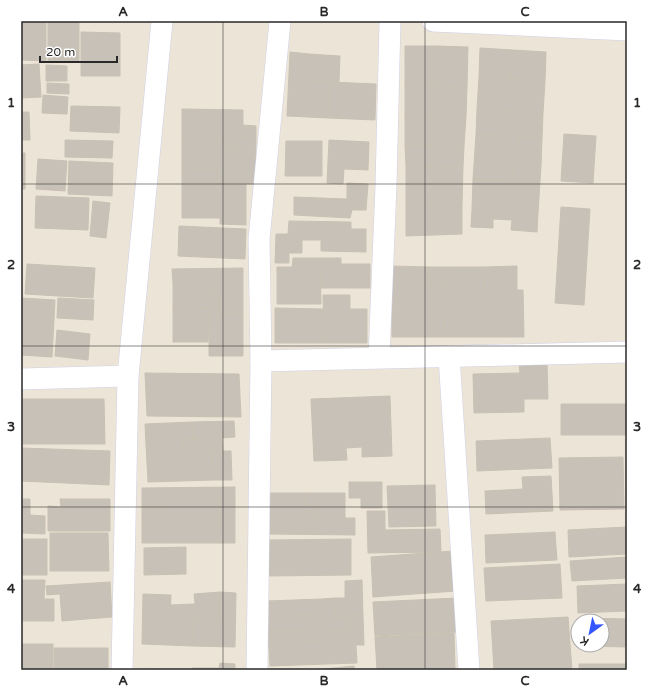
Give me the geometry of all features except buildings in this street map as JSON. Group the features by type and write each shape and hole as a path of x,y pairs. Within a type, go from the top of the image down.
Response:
{"street":[{"path":"122,670 128,376 162,21"},
{"path":"257,670 261,361 259,239 280,21"},
{"path":"379,357 386,186 390,21"},
{"path":"433,21 627,30"},
{"path":"261,361 627,352"},
{"path":"449,356 470,670"},
{"path":"21,379 128,376"}]}
